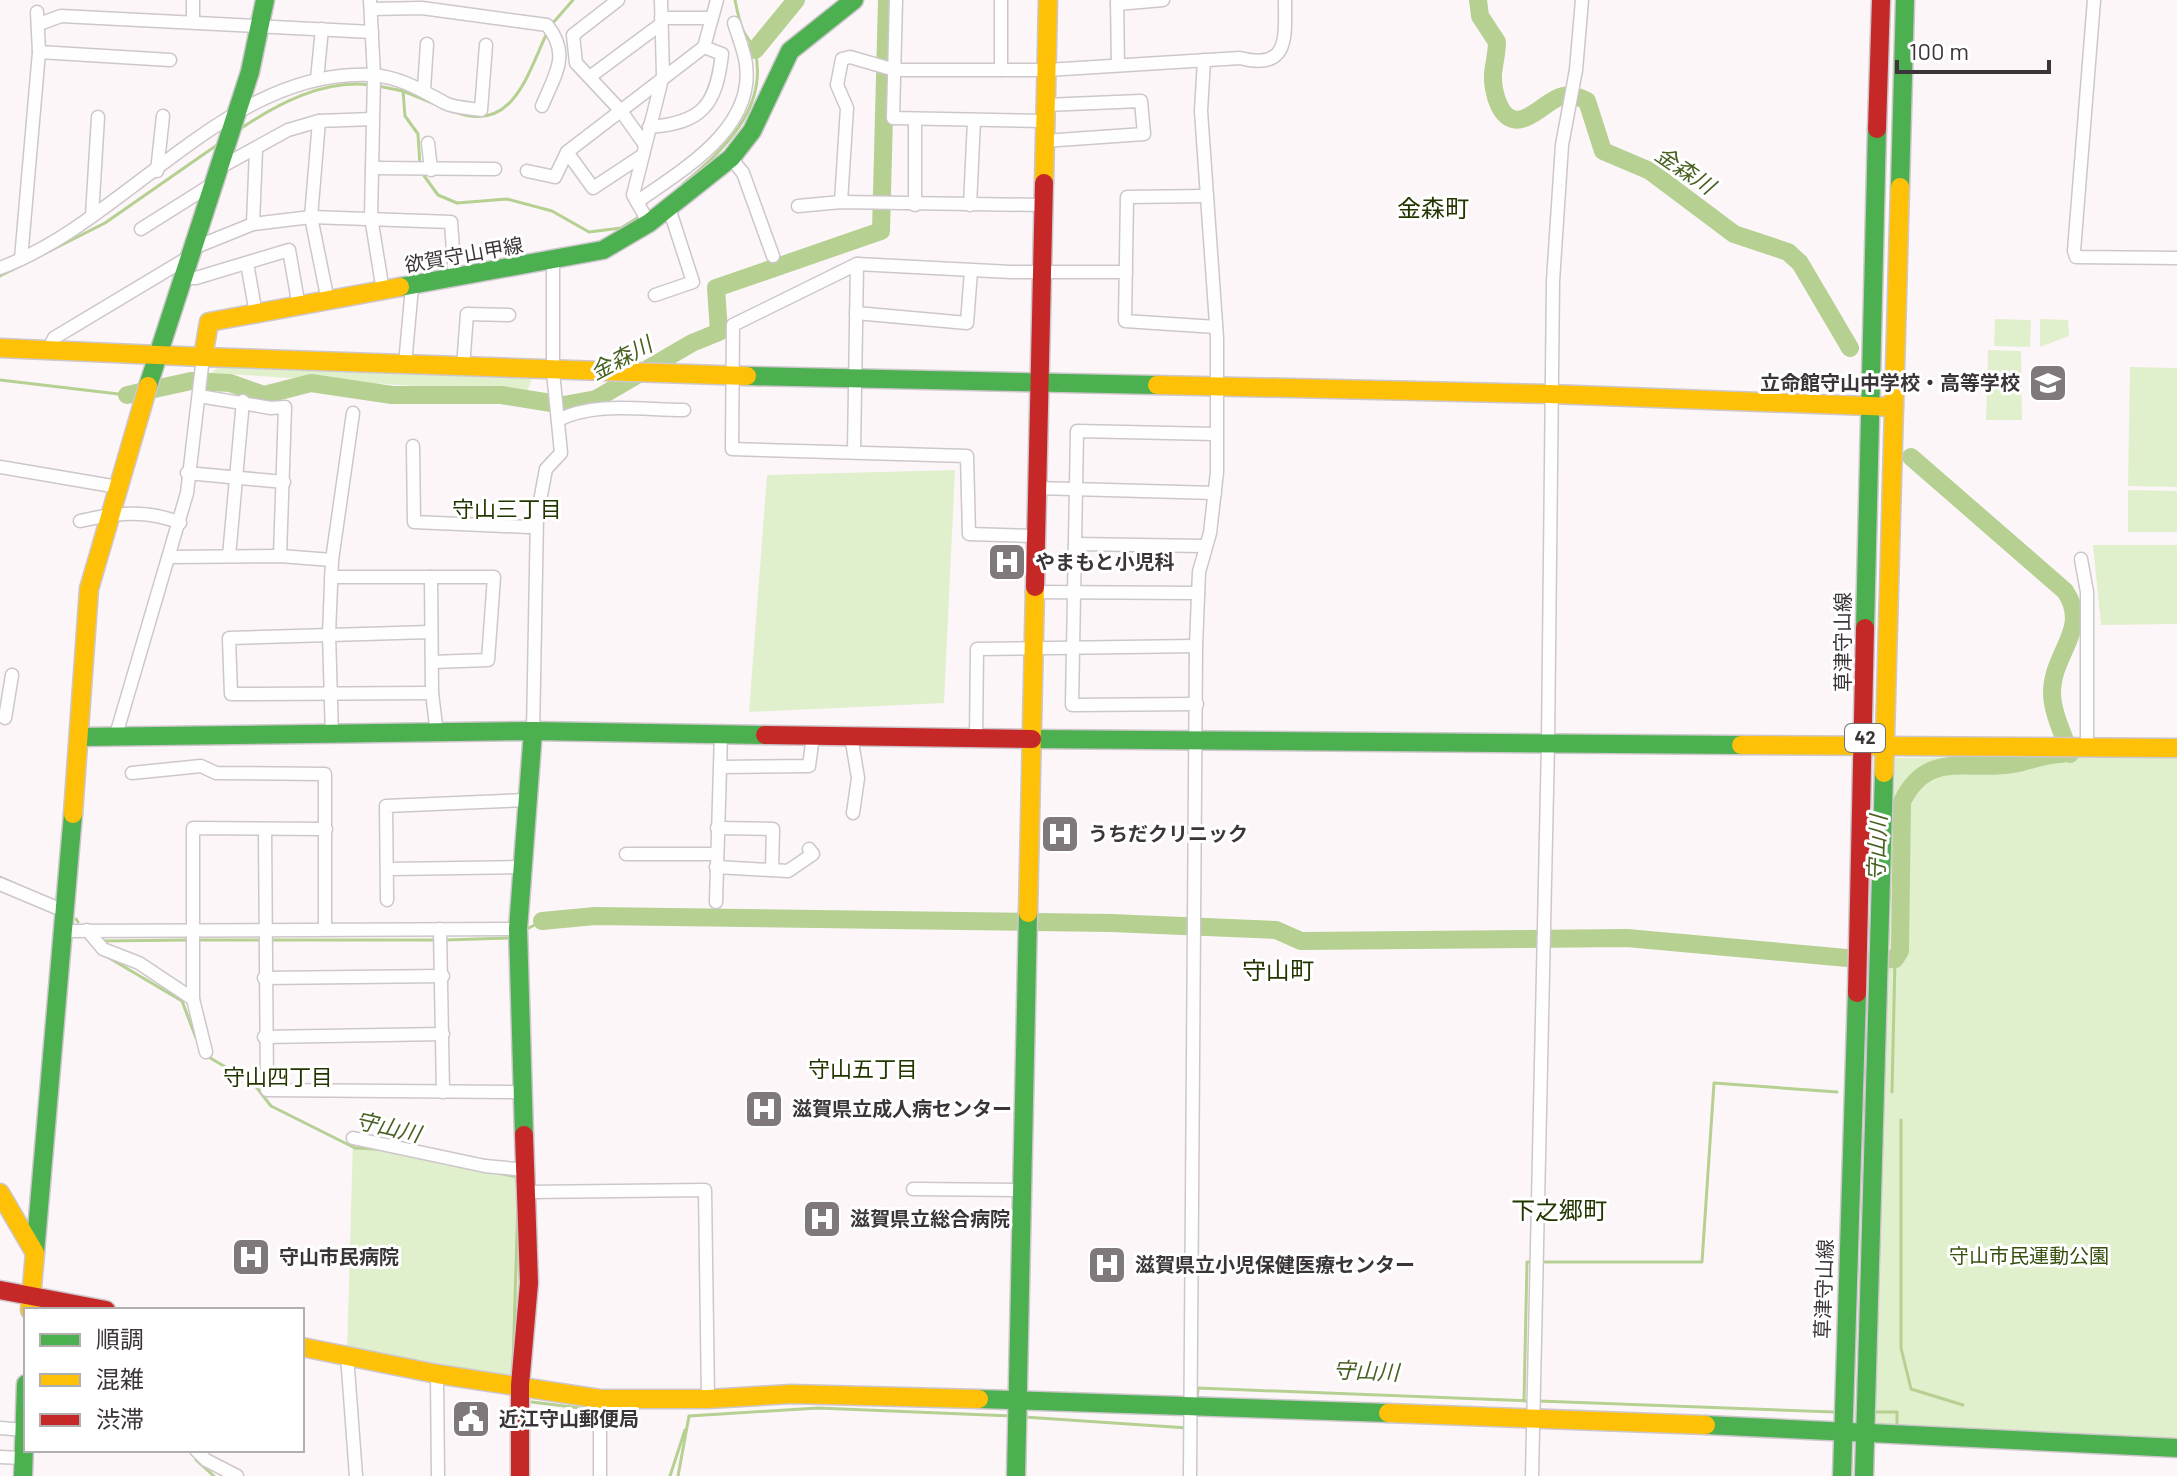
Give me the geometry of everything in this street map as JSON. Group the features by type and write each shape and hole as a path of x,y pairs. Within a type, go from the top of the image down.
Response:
{"street":[{"path":"193,0 193,20"},
{"path":"30,1304 62,910 80,737 89,589 157,356 232,128 265,0"},
{"path":"618,0 573,35 576,63 621,111 644,150"},
{"path":"649,223 633,195 662,77 661,0"},
{"path":"527,171 555,177 567,152 704,47 717,0"},
{"name":"欲賀守山甲線","path":"203,357 209,322 603,250 649,223 731,158 752,131 790,51 854,0"},
{"path":"896,0 893,118 974,121 1141,101 1144,134 1044,141"},
{"path":"1001,0 1001,70"},
{"path":"1016,1476 1032,737 1032,592 1048,0"},
{"path":"1118,65 1117,2 1163,0"},
{"path":"841,202 847,108 837,85 838,67 842,59 850,57 895,70 1047,70 1240,58 1263,61 1275,56 1284,45 1285,0"},
{"path":"1532,1476 1548,744 1550,394 1556,217 1582,0"},
{"name":"草津守山線","path":"1864,1476 1879,982 1865,526 1881,0"},
{"name":"草津守山線","path":"1842,1476 1874,746 1894,407 1905,0"},
{"path":"2094,0 2074,251 2076,257 2177,258"},
{"path":"383,291 371,217 374,77 369,2 547,25 559,40 561,57 542,106"},
{"path":"21,259 39,52 38,18 193,20 372,32"},
{"path":"591,76 661,21 710,18"},
{"path":"637,202 686,168 730,127 744,94 747,66 734,23"},
{"path":"317,79 322,29"},
{"path":"424,89 427,44"},
{"path":"0,268 21,259 92,216 157,171 232,128 256,99 317,79 374,77 424,89 447,104 481,110 486,45"},
{"path":"649,127 673,125 698,114 718,88 722,54 704,47"},
{"path":"39,52 170,60"},
{"path":"1190,1476 1188,1405 1196,646 1198,593 1215,493 1217,390 1216,327 1201,111 1204,60"},
{"path":"157,171 163,116"},
{"path":"92,216 98,117"},
{"path":"141,229 288,130 319,121 372,119"},
{"path":"915,120 915,205"},
{"path":"319,121 311,217 328,301"},
{"path":"970,205 974,121"},
{"path":"428,143 431,170"},
{"path":"253,224 256,149"},
{"path":"567,152 593,188 644,150"},
{"path":"731,158 743,173 773,256"},
{"path":"372,168 495,169"},
{"path":"1206,196 1127,197 1125,321 1216,327"},
{"path":"798,206 841,202 1042,205"},
{"path":"655,295 693,282 669,208"},
{"path":"47,352 54,338 190,253 253,224 311,217 451,222 455,278"},
{"path":"182,278 196,278 289,250 299,307"},
{"path":"520,1476 520,1385 529,1283 518,929 533,731 537,517 546,469 561,453 553,372 553,261"},
{"path":"247,263 256,314"},
{"path":"1034,536 969,534 967,456 732,449 733,325 857,264 971,271 1126,272"},
{"path":"854,451 857,264"},
{"path":"856,313 967,323 971,271"},
{"path":"405,364 412,287"},
{"path":"463,367 467,314 509,315"},
{"path":"0,348 553,372 1217,390 1550,394 1894,407"},
{"path":"116,735 187,493 203,357"},
{"path":"199,396 271,408 285,407 280,556"},
{"path":"229,556 243,401"},
{"path":"558,420 579,409 603,407 684,410"},
{"path":"332,736 329,634 332,560 353,413"},
{"path":"1197,704 1072,705 1077,431 1215,434"},
{"path":"413,446 414,522 529,527 537,517"},
{"path":"0,467 118,487"},
{"path":"187,473 284,482"},
{"path":"1036,488 1215,493"},
{"path":"80,521 111,514 154,513 180,523"},
{"path":"1075,544 1205,546"},
{"path":"169,557 280,556 332,560"},
{"path":"2081,559 2087,592 2081,745"},
{"path":"331,577 494,577 488,660 432,662"},
{"path":"431,577 432,693 437,734"},
{"path":"1032,592 1198,593"},
{"path":"430,632 229,638 231,694 432,693"},
{"path":"976,739 977,649 1196,646"},
{"path":"5,718 12,675"},
{"path":"80,737 533,731 976,739 1032,737 2177,748"},
{"path":"716,902 717,828 722,803 721,734"},
{"path":"721,767 809,766 813,736"},
{"path":"851,736 858,778 853,813"},
{"path":"132,773 201,766 216,773 325,774 325,929"},
{"path":"387,900 386,806 526,800"},
{"path":"206,1052 193,999 193,828 326,829"},
{"path":"717,828 773,829 772,870"},
{"path":"265,829 267,929 264,1037 267,1090 521,1092"},
{"path":"626,854 716,861 788,871 813,854 809,849"},
{"path":"389,869 523,867"},
{"path":"0,884 62,910"},
{"path":"440,929 443,1092"},
{"path":"61,931 518,929"},
{"path":"87,930 103,949 139,963 193,999"},
{"path":"264,978 443,976"},
{"path":"264,1037 443,1034"},
{"path":"353,1138 485,1166 527,1170"},
{"path":"913,1189 1020,1190"},
{"path":"528,1192 705,1190 708,1399"},
{"path":"0,1193 35,1253"},
{"path":"0,1290 30,1304 85,1308"},
{"path":"304,1347 437,1374 600,1399 708,1399 791,1394 1188,1405 1843,1430 2177,1448"},
{"path":"347,1355 356,1476"},
{"path":"437,1374 438,1476"},
{"path":"600,1399 600,1476"},
{"path":"0,1428 24,1430 23,1467 0,1457"},
{"path":"198,1452 206,1460 237,1476"}],"green space":[{"path":"1995,319 2031,320 2030,347 1994,346"},
{"path":"2040,319 2068,320 2069,336 2040,347"},
{"path":"1988,350 2021,351 2022,420 1986,420"},
{"path":"220,364 532,378 527,393 212,373"},
{"path":"2130,367 2177,368 2177,487 2128,486"},
{"path":"955,470 944,703 749,712 767,475"},
{"path":"2128,490 2177,491 2177,532 2128,532"},
{"path":"2093,545 2177,545 2177,624 2101,625"},
{"name":"守山市民運動公園","path":"2177,755 2177,1441 1876,1426 1895,758"},
{"path":"353,1138 527,1170 520,1385 347,1355"}],"waterway":[{"path":"552,24 573,0"},
{"path":"683,184 727,143 749,110 755,92 758,72 755,51 742,27 735,0"},
{"path":"755,50 796,0"},
{"name":"金森川","path":"127,395 191,381 230,383 264,395 311,383 392,395 501,395 564,405 596,399 692,343 719,332 716,288 881,231 887,0"},
{"name":"金森川","path":"1478,0 1480,16 1497,42 1493,81 1499,106 1509,118 1525,118 1561,97 1577,97 1587,101 1603,151 1650,171 1734,234 1788,252 1800,263 1850,348"},
{"path":"453,111 474,116 491,115 505,107 525,80 548,31"},
{"path":"240,129 302,95 335,86 370,85"},
{"path":"378,86 403,91 435,104"},
{"path":"403,91 405,116 418,134 420,166"},
{"path":"0,276 105,223 217,145"},
{"path":"422,173 438,195 457,203 507,199 552,211 589,232 621,228 642,215"},
{"name":"金森川","path":"0,380 127,395"},
{"name":"金森川","path":"1911,457 2065,591 2074,617 2052,693 2056,716 2070,754"},
{"path":"542,921 595,916 1111,923 1276,930 1301,941 1627,938 1869,960 1895,959 1900,951 1902,802 1912,785 1924,775 1950,766 1996,766 2062,754"},
{"name":"守山川","path":"0,877 40,895"},
{"path":"525,930 542,921"},
{"path":"444,940 512,938"},
{"path":"100,941 188,940"},
{"path":"196,940 260,940"},
{"path":"268,940 436,940"},
{"name":"守山川","path":"99,952 182,1001 196,1038"},
{"name":"守山川","path":"1892,1092 1895,959"},
{"name":"守山川","path":"205,1055 253,1083 271,1106 355,1148 377,1149"},
{"name":"守山川","path":"1540,1262 1702,1262 1714,1083 1837,1092"},
{"path":"1901,1120 1901,1348 1911,1389 1963,1405"},
{"name":"守山川","path":"498,1173 518,1177"},
{"name":"守山川","path":"513,1365 518,1200"},
{"name":"守山川","path":"1524,1401 1527,1262 1533,1262"},
{"name":"守山川","path":"1197,1399 1198,1388 1531,1401"},
{"path":"1539,1401 1835,1412"},
{"name":"守山川","path":"532,1402 596,1410"},
{"name":"守山川","path":"678,1476 689,1416 818,1408 1012,1416"},
{"path":"1875,1412 1897,1412 1897,1426"},
{"name":"守山川","path":"1024,1417 1188,1428"},
{"path":"670,1476 685,1430"},
{"name":"守山川","path":"196,1460 214,1476"}],"traffic: fast":[{"path":"148,386 250,72 265,0"},
{"path":"400,287 603,250 649,223 731,158 752,131 790,51 854,0"},
{"path":"1900,187 1905,0"},
{"path":"1865,628 1877,129"},
{"path":"747,376 1157,385"},
{"path":"80,737 533,731 765,735"},
{"path":"524,1135 518,929 533,731"},
{"path":"1032,739 1741,745"},
{"path":"1864,1476 1884,773"},
{"path":"35,1253 73,814"},
{"path":"1016,1476 1028,913"},
{"path":"1842,1476 1857,993"},
{"path":"979,1399 1388,1413"},
{"path":"1706,1425 2177,1448"},
{"path":"23,1476 24,1445"}],"traffic: slow":[{"path":"1044,183 1048,0"},
{"path":"1884,773 1900,187"},
{"path":"0,348 203,357 209,322 400,287"},
{"path":"203,357 747,376"},
{"path":"1157,385 1550,394 1894,407"},
{"path":"73,814 89,589 148,386"},
{"path":"1028,913 1035,587"},
{"path":"1741,745 2177,748"},
{"path":"0,1193 35,1253 30,1308"},
{"path":"304,1347 437,1374 600,1399 708,1399 791,1394 979,1399"},
{"path":"1388,1413 1706,1425"}],"traffic: jam":[{"path":"1877,129 1881,0"},
{"path":"1035,587 1044,183"},
{"path":"1857,993 1865,628"},
{"path":"765,735 1032,739"},
{"path":"520,1476 520,1385 529,1283 524,1135"},
{"path":"0,1290 95,1308"}],"place":[{"name":"立命館守山中学校・高等学校","path":"2048,383"},
{"name":"やまもと小児科","path":"1007,562"},
{"name":"うちだクリニック","path":"1060,834"},
{"name":"滋賀県立成人病センター","path":"764,1109"},
{"name":"滋賀県立総合病院","path":"822,1219"},
{"name":"守山市民病院","path":"251,1257"},
{"name":"滋賀県立小児保健医療センター","path":"1107,1265"},
{"name":"近江守山郵便局","path":"471,1419"}],"district":[{"name":"金森町","path":"1433,209"},
{"name":"守山三丁目","path":"507,509"},
{"name":"守山町","path":"1278,971"},
{"name":"守山五丁目","path":"863,1069"},
{"name":"守山四丁目","path":"278,1077"},
{"name":"下之郷町","path":"1559,1211"}]}
